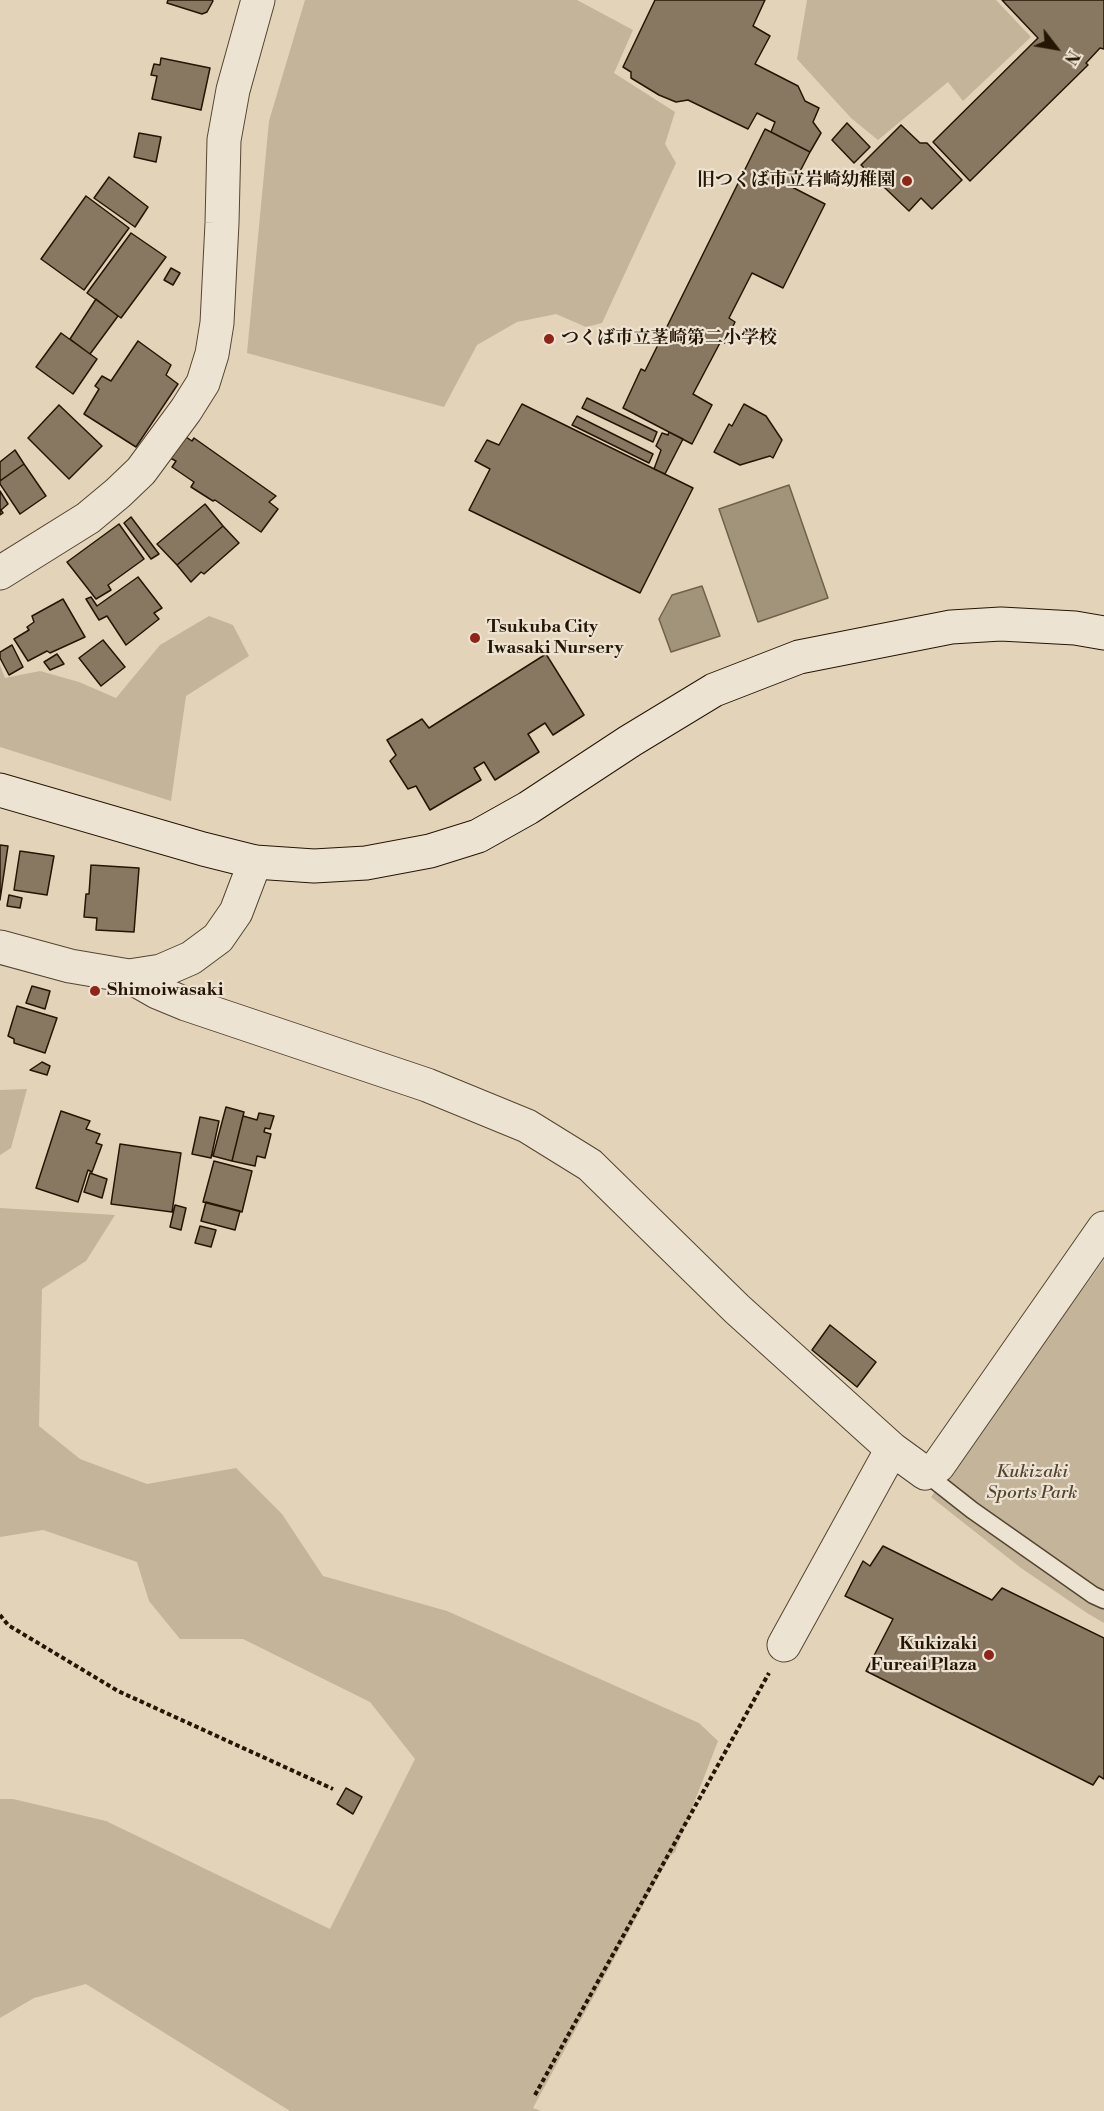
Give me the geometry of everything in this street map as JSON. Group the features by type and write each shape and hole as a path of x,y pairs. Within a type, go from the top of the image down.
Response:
{"street":[{"path":"0,573 88,518 118,494 141,471 203,383 212,354 217,323 224,140 233,90 258,0"},
{"path":"0,790 255,862 314,866 366,863 430,851 478,836 547,796 630,741 714,690 799,657 951,627 1001,624 1075,628 1104,633"},
{"path":"0,947 70,966 129,976 161,971 191,958 218,938 237,912 255,862"},
{"path":"129,976 157,992 186,1004 427,1085 536,1131 590,1165 737,1309 892,1449 925,1473 938,1466 1104,1228"},
{"path":"784,1645 892,1449"}],"lane":[{"path":"925,1473 972,1510 1093,1595 1104,1600"}],"path":[{"path":"0,1615 8,1625 118,1691 333,1789"},
{"path":"535,2095 784,1645"}],"green space":[{"path":"305,0 577,0 633,30 614,73 675,112 665,144 676,163 602,323 586,327 556,314 517,322 477,345 444,407 247,353 269,121"},
{"path":"807,0 996,0 1031,37 963,101 948,82 878,140 851,118 797,59"},
{"path":"209,616 233,625 249,656 186,696 171,801 0,747 0,665 5,678 40,671 79,682 116,698 160,645"},
{"path":"27,1089 11,1148 0,1155 0,1090"},
{"path":"0,1208 115,1215 86,1261 42,1289 39,1426 80,1459 147,1484 236,1468 282,1514 323,1576 447,1611 699,1723 718,1741 675,1852 670,1856 533,2108 541,2111 290,2111 86,1984 34,1998 0,2018 0,1799 13,1799 106,1821 330,1929 415,1759 370,1702 243,1639 180,1639 149,1601 137,1562 43,1530 0,1537"},
{"name":"Kukizaki Sports Park","path":"1104,1260 1104,1623 1021,1568 931,1497"}],"shaded area":[{"path":"789,485 828,598 758,622 719,509"},
{"path":"702,586 720,636 671,652 659,619 672,595"}],"building":[{"path":"168,0 213,1 207,12 202,14 167,3"},
{"path":"655,0 765,0 753,26 770,36 755,64 798,86 805,101 819,108 813,122 821,133 810,152 771,132 775,122 757,113 748,129 688,100 676,102 659,95 631,78 631,72 623,67"},
{"path":"1002,0 1104,0 1104,49 1100,48 1086,63 1088,65 970,181 933,142 1038,38"},
{"path":"161,58 210,68 201,110 152,99 157,76 151,75 154,64 160,65"},
{"path":"847,123 870,147 854,163 832,140"},
{"path":"901,125 920,143 927,143 962,180 932,209 921,198 909,211 861,165"},
{"path":"765,129 810,152 792,187 825,204 783,288 752,273 729,318 735,322 725,343 721,341 693,394 712,405 692,444 623,408 641,369 645,371"},
{"path":"139,133 161,137 156,162 134,157"},
{"path":"109,177 148,207 135,227 94,198"},
{"path":"86,196 129,228 84,290 41,259"},
{"path":"131,233 166,257 121,318 87,293"},
{"path":"171,268 180,273 173,285 164,280"},
{"path":"96,299 118,316 90,354 70,339"},
{"path":"61,333 97,359 73,394 36,367"},
{"path":"138,341 171,365 166,375 178,384 136,447 84,414 99,389 95,386 102,376 111,381"},
{"path":"587,398 657,432 653,442 582,408"},
{"path":"522,404 693,488 640,593 469,510 490,469 475,461 487,440 499,445"},
{"path":"744,404 766,416 782,440 773,458 770,456 740,465 714,452 729,424 732,426"},
{"path":"59,405 102,446 69,479 28,438"},
{"path":"577,416 653,454 649,463 572,425"},
{"path":"669,432 683,439 665,474 654,469 661,450 656,446 662,433 668,435"},
{"path":"186,437 192,441 194,438 276,496 269,502 278,509 261,532 215,500 213,501 191,487 194,482 172,467 176,461 170,458"},
{"path":"15,450 24,464 0,481 0,462"},
{"path":"24,464 46,496 20,514 0,481"},
{"path":"0,491 8,504 1,510 3,513 0,515"},
{"path":"205,504 223,526 177,565 157,544"},
{"path":"131,517 159,554 151,559 124,523"},
{"path":"119,524 144,559 108,585 111,590 96,599 67,562"},
{"path":"223,526 239,543 204,574 201,572 191,582 177,565"},
{"path":"138,577 162,608 154,613 159,619 126,645 107,616 99,620 86,599 91,597 97,606"},
{"path":"63,599 85,637 50,653 47,651 28,661 14,639 29,630 27,627 34,622 32,616"},
{"path":"103,640 125,667 101,686 79,658"},
{"path":"12,645 23,667 9,675 0,658 0,652"},
{"path":"57,654 64,664 50,670 44,662"},
{"path":"546,654 584,715 553,735 545,723 528,734 539,752 495,780 484,762 474,768 481,780 430,810 416,786 408,789 390,761 396,755 387,740 422,719 429,728"},
{"path":"0,845 8,846 0,900"},
{"path":"20,851 54,856 47,895 14,890"},
{"path":"91,865 139,868 134,932 96,930 97,918 84,917 86,894 89,894"},
{"path":"9,895 22,898 20,908 7,906"},
{"path":"32,986 50,991 45,1009 26,1003"},
{"path":"17,1006 57,1018 45,1053 14,1043 14,1039 8,1036"},
{"path":"42,1062 50,1066 47,1075 30,1070"},
{"path":"226,1107 244,1112 232,1161 213,1156"},
{"path":"61,1111 90,1121 86,1129 100,1134 96,1143 102,1145 92,1172 88,1170 78,1202 36,1188"},
{"path":"259,1113 274,1116 270,1129 265,1128 264,1132 271,1134 265,1158 257,1156 255,1166 232,1161 243,1116 257,1120"},
{"path":"200,1117 219,1121 211,1158 192,1154"},
{"path":"120,1144 181,1153 172,1212 111,1204"},
{"path":"214,1161 252,1171 242,1212 203,1202"},
{"path":"90,1173 107,1179 102,1198 84,1192"},
{"path":"206,1202 240,1211 235,1230 201,1221"},
{"path":"175,1205 186,1208 181,1230 170,1227"},
{"path":"200,1226 216,1230 211,1247 195,1243"},
{"path":"830,1325 876,1362 857,1387 812,1350"},
{"name":"Kukizaki Fureai Plaza","path":"883,1546 992,1600 1002,1588 1104,1638 1104,1779 1099,1776 1093,1785 866,1671 893,1619 845,1596 863,1561 870,1566"},
{"path":"346,1788 362,1797 353,1814 337,1804"}],"place":[{"name":"旧つくば市立岩崎幼稚園","path":"907,181"},
{"name":"つくば市立茎崎第二小学校","path":"549,339"},
{"name":"Tsukuba City Iwasaki Nursery","path":"475,638"},
{"name":"Shimoiwasaki","path":"95,991"},
{"name":"Kukizaki Fureai Plaza","path":"989,1655"}]}
